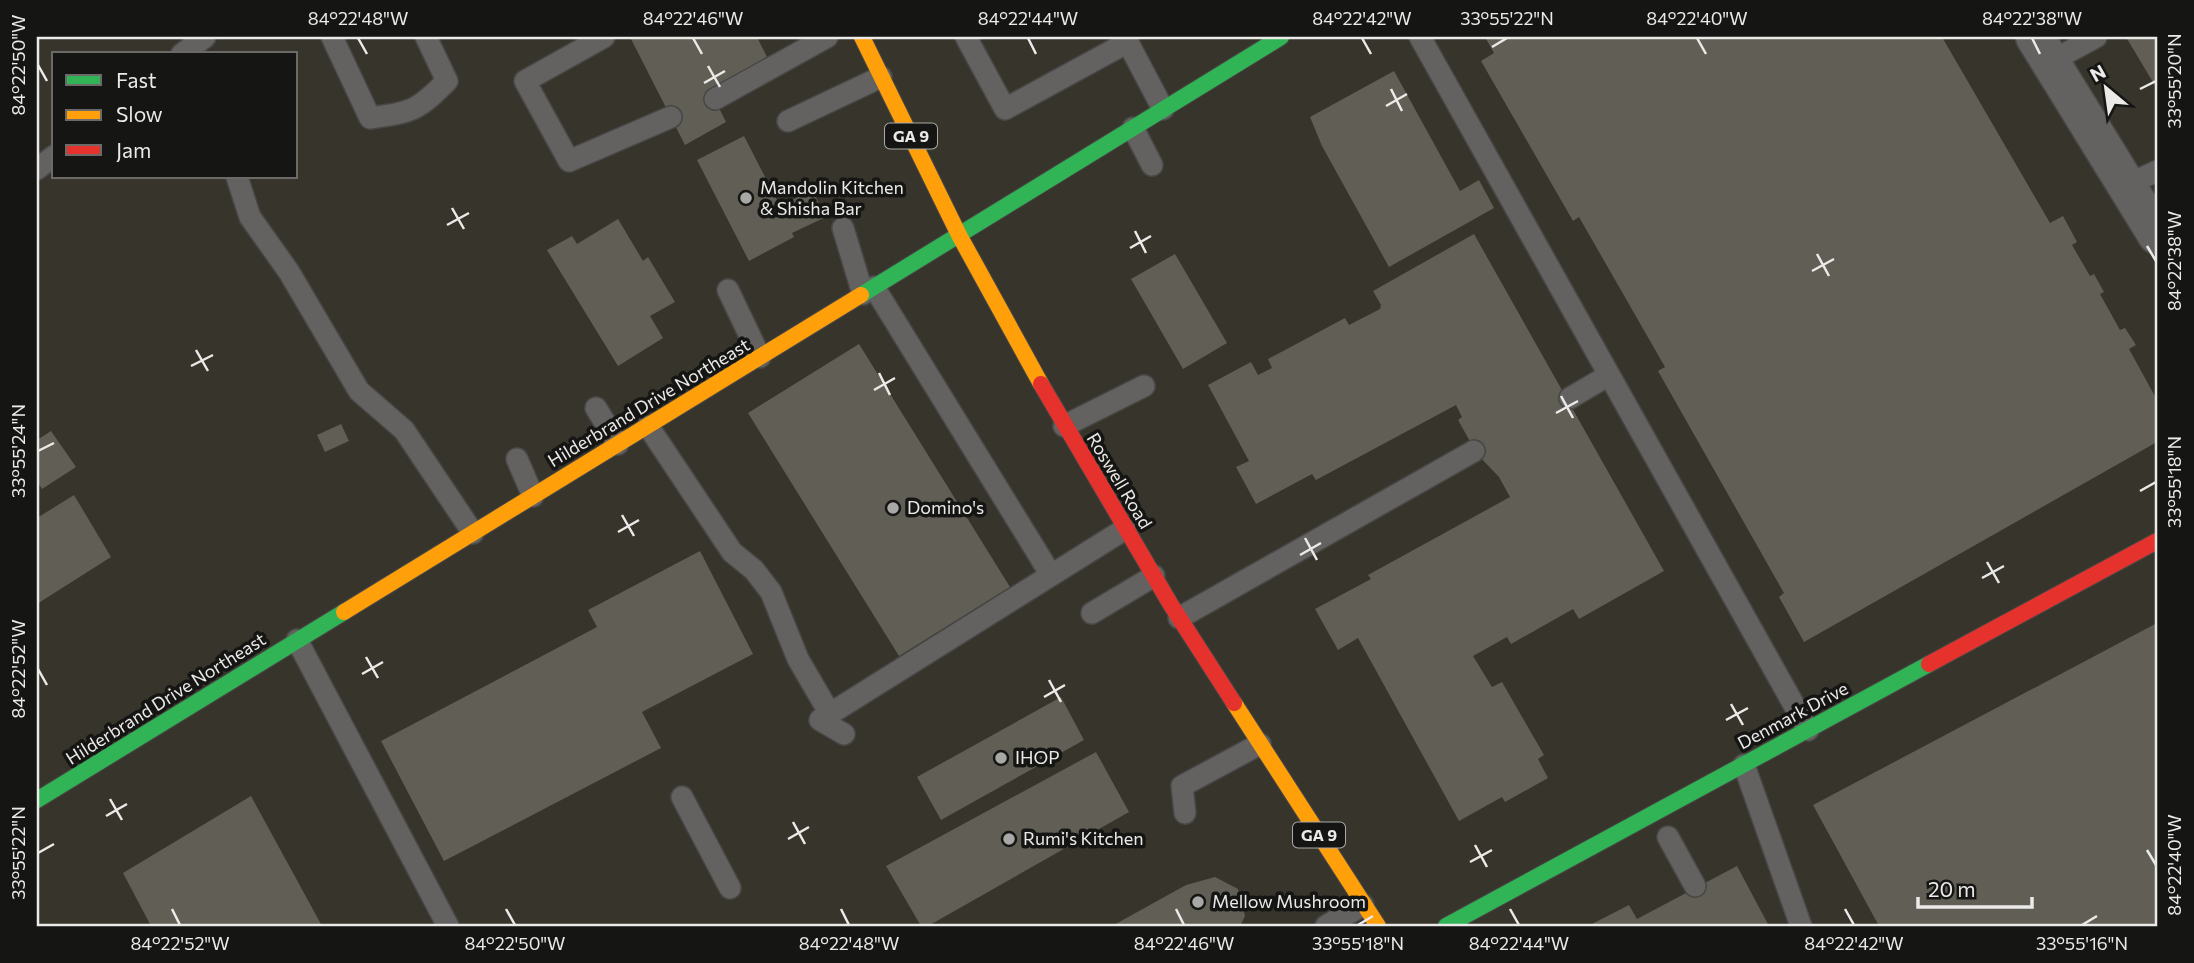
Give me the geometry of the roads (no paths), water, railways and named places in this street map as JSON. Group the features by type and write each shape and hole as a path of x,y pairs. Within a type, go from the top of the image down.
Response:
{"street":[{"name":"Roswell Road","path":"862,37 959,234 1064,426 1180,618 1378,926"},
{"name":"Hilderbrand Drive Northeast","path":"38,796 473,533 1281,37"},
{"path":"2040,44 2142,178 2157,235"},
{"name":"Denmark Drive","path":"1446,926 2157,541"}],"lane":[{"path":"332,37 370,118 409,113 429,99 447,81 426,37"},
{"path":"604,37 525,81 569,161 671,117"},
{"path":"715,99 827,37"},
{"path":"966,37 1005,109 1126,39 1163,109"},
{"path":"1420,37 1808,730"},
{"path":"2040,44 2096,37"},
{"path":"788,121 881,77"},
{"path":"1133,128 1152,165"},
{"path":"37,169 52,158"},
{"path":"237,178 250,217 289,272 359,391 404,430 473,533"},
{"path":"843,228 869,290 1051,575"},
{"path":"728,290 760,357"},
{"path":"1570,398 1609,375"},
{"path":"1064,426 1144,386"},
{"path":"596,408 618,444"},
{"path":"648,426 732,552 754,570 771,592 798,659 830,714"},
{"path":"1180,618 1474,452"},
{"path":"517,460 533,496"},
{"path":"844,734 820,720 1125,528"},
{"path":"1092,612 1154,576"},
{"path":"297,640 448,926"},
{"path":"1185,813 1182,786 1260,744"},
{"path":"1744,765 1801,926"},
{"path":"682,797 730,888"},
{"path":"1668,837 1695,886"},
{"path":"1326,926 1363,905"}],"place":[{"name":"Mandolin Kitchen & Shisha Bar","path":"746,198"},
{"name":"Domino's","path":"893,508"},
{"name":"IHOP","path":"1001,758"},
{"name":"Rumi's Kitchen","path":"1009,839"},
{"name":"Mellow Mushroom","path":"1198,902"}]}
